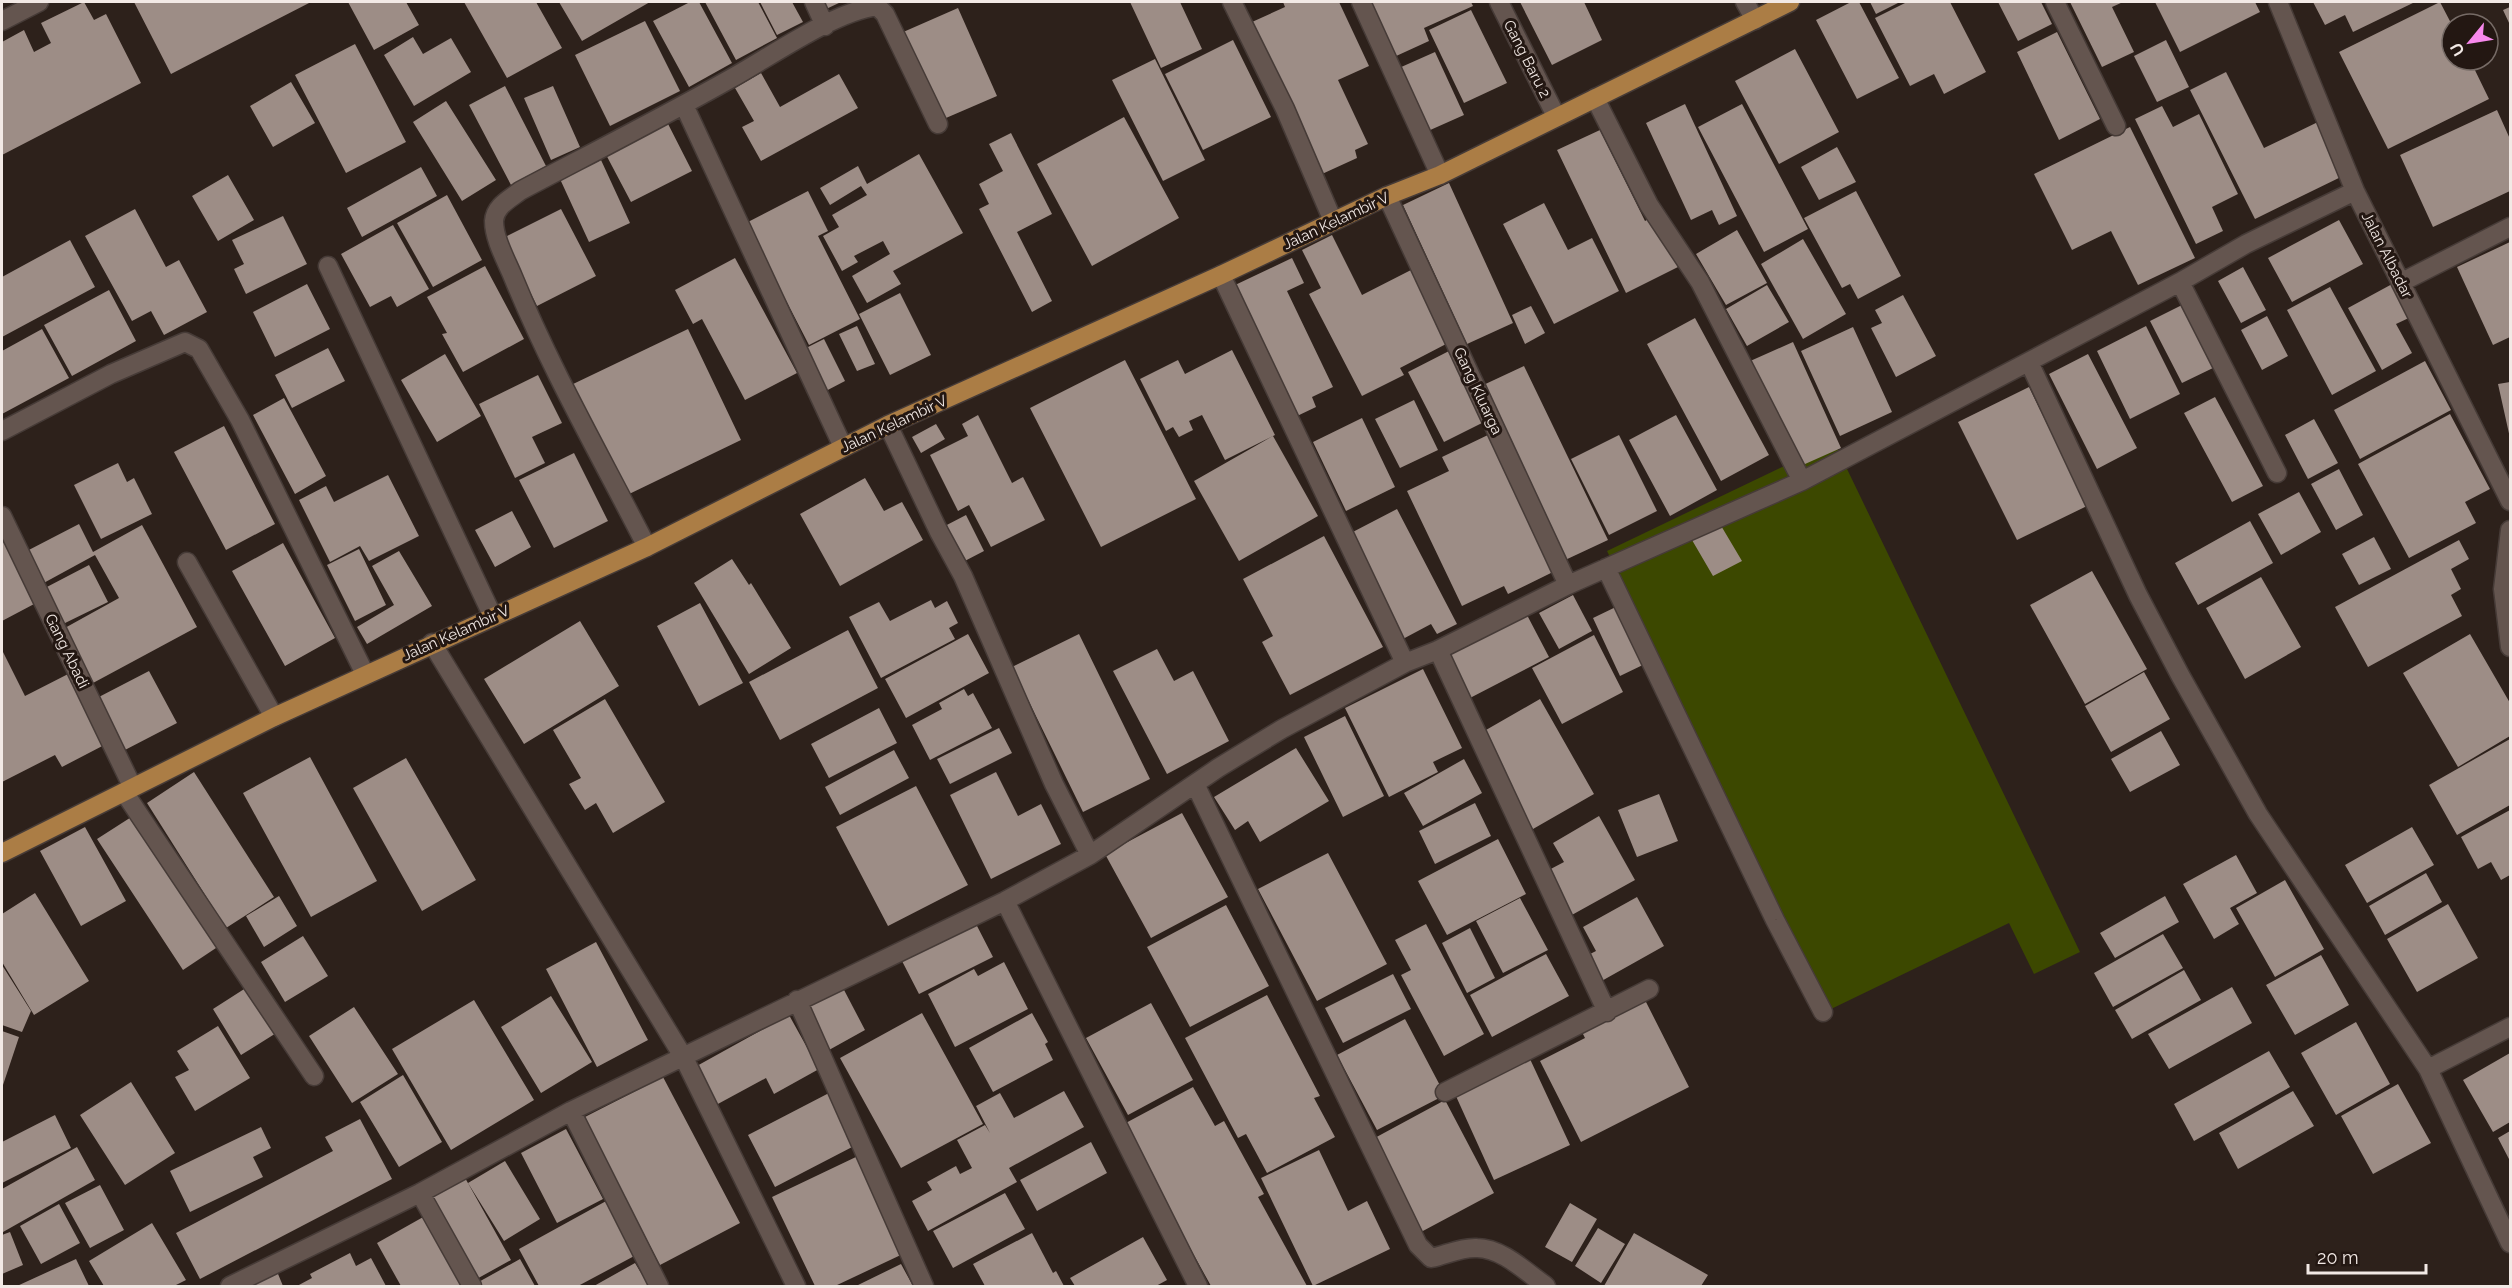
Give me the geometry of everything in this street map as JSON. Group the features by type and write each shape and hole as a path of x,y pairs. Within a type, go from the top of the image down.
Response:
{"main road":[{"name":"Jalan Kelambir V","path":"2,853 274,717 432,643 647,547 888,425 1221,275 1387,196 1440,175 1755,20 1785,3"}],"street":[{"path":"2,21 39,2"},
{"path":"814,2 825,26"},
{"path":"1232,2 1285,109 1334,221"},
{"path":"1361,2 1440,175"},
{"name":"Gang Baru 2","path":"1499,2 1556,116"},
{"path":"1745,2 1755,20"},
{"path":"2055,2 2116,126"},
{"name":"Jalan Albadar","path":"2278,2 2355,190 2511,501"},
{"path":"647,547 539,339 497,237 495,214 501,206 520,191 684,105 825,26 865,8 877,6 892,26 938,124"},
{"path":"1595,98 1649,205 1700,282 1802,481"},
{"path":"684,105 843,447"},
{"path":"230,1287 420,1193 571,1111 1005,901 1090,855 1196,786 1218,768 1282,729 1405,663 1438,650 1568,585 1802,481 2180,282 2246,244 2355,190"},
{"name":"Gang Kluarga","path":"1387,196 1568,585"},
{"path":"2402,282 2511,227"},
{"path":"328,266 494,617"},
{"path":"1221,275 1405,663"},
{"path":"2180,282 2277,473"},
{"path":"2,431 111,374 185,342 199,349 240,420 365,674"},
{"path":"2029,362 2138,595 2258,814 2428,1069 2511,1243"},
{"path":"888,425 939,532 963,576 1045,763 1090,855"},
{"name":"Gang Abadi","path":"2,516 128,789 314,1076"},
{"path":"2511,530 2503,589 2511,647"},
{"path":"187,562 274,717"},
{"path":"1606,568 1775,920 1823,1012"},
{"path":"432,643 684,1058 796,1287"},
{"path":"1438,650 1607,1012"},
{"path":"1196,786 1418,1245 1431,1258 1458,1250 1477,1248 1492,1250 1546,1287"},
{"path":"1005,901 1198,1287"},
{"path":"1445,1092 1607,1012 1649,988"},
{"path":"797,1000 924,1287"},
{"path":"2428,1069 2511,1028"},
{"path":"571,1111 659,1287"},
{"path":"420,1193 472,1287"}],"green space":[{"path":"1834,442 2080,952 2034,974 2009,923 1829,1010 1607,551"}],"building":[{"path":"84,2 94,20 106,14 141,83 2,155 2,42 24,30 34,52 51,43 41,23"},
{"path":"134,2 311,2 171,74"},
{"path":"348,2 406,2 419,25 374,50"},
{"path":"464,2 536,2 562,48 507,78"},
{"path":"559,2 650,2 582,41"},
{"path":"690,2 699,2 732,63 689,87 653,21"},
{"path":"705,2 758,2 777,38 736,60"},
{"path":"760,2 792,2 803,22 777,35"},
{"path":"819,2 841,2 824,10"},
{"path":"1130,2 1180,2 1202,49 1161,68"},
{"path":"1283,2 1339,2 1369,66 1338,80 1368,144 1355,150 1357,158 1322,174 1252,22 1285,7"},
{"path":"1370,2 1471,2 1473,6 1424,28 1429,41 1394,57"},
{"path":"1520,2 1584,2 1602,40 1552,65"},
{"path":"1851,2 1859,2 1899,78 1857,99 1816,20"},
{"path":"1870,2 1900,2 1876,14"},
{"path":"1907,2 1950,2 1986,72 1944,94 1934,74 1910,86 1875,18"},
{"path":"1998,2 2041,2 2052,24 2018,41"},
{"path":"2070,2 2123,2 2112,7 2134,52 2102,67"},
{"path":"2155,2 2255,2 2260,12 2180,52"},
{"path":"2313,2 2415,2 2353,32 2345,15 2325,25"},
{"path":"2440,2 2445,12 2440,12 2440,72 2476,72 2489,99 2388,149 2339,52"},
{"path":"2510,7 2510,25 2503,10"},
{"path":"958,8 997,96 939,121 901,33"},
{"path":"1471,10 1507,83 1464,103 1429,30"},
{"path":"645,21 680,91 610,126 575,55"},
{"path":"2057,32 2100,119 2059,140 2017,52"},
{"path":"413,37 423,54 451,38 471,72 414,106 384,55"},
{"path":"1233,40 1271,117 1203,150 1165,74"},
{"path":"2166,40 2189,87 2157,102 2134,56"},
{"path":"355,44 406,142 346,173 295,75"},
{"path":"1795,49 1839,132 1779,164 1735,81"},
{"path":"1435,52 1464,115 1428,131 1399,68"},
{"path":"1155,59 1205,160 1163,181 1112,80"},
{"path":"2226,72 2264,148 2320,121 2347,174 2255,219 2190,90"},
{"path":"761,73 780,107 839,74 858,108 761,161 742,127 754,121 735,88"},
{"path":"291,82 315,123 273,147 250,106"},
{"path":"505,86 546,166 511,185 469,105"},
{"path":"553,86 580,147 551,160 524,98"},
{"path":"446,101 496,180 462,201 413,122"},
{"path":"1685,104 1737,216 1719,225 1712,210 1691,220 1646,123"},
{"path":"1742,104 1808,229 1764,252 1698,127"},
{"path":"2162,106 2173,127 2199,114 2238,194 2212,207 2223,231 2196,244 2135,119"},
{"path":"2497,110 2510,139 2510,191 2433,227 2400,155"},
{"path":"1124,117 1179,218 1092,266 1037,164"},
{"path":"665,118 692,171 631,202 603,149"},
{"path":"2130,127 2195,258 2138,285 2111,231 2072,250 2034,174"},
{"path":"1600,130 1645,221 1654,216 1678,267 1626,293 1557,150"},
{"path":"1011,133 1052,214 1017,232 1052,301 1032,312 979,209 989,204 979,184 1003,171 989,144"},
{"path":"1837,147 1856,182 1819,200 1801,167"},
{"path":"919,154 963,233 893,271 901,284 867,303 852,276 890,254 883,241 854,256 858,262 842,271 823,236 839,227 832,215 867,195 861,186 830,205 820,188 858,166 867,184"},
{"path":"601,160 630,223 589,242 560,179"},
{"path":"421,167 437,196 362,237 347,208"},
{"path":"228,175 254,220 218,241 192,196"},
{"path":"1449,183 1513,323 1467,344 1403,205"},
{"path":"808,191 828,231 818,236 860,319 809,345 746,223"},
{"path":"1856,191 1901,276 1858,299 1850,284 1842,288 1804,218"},
{"path":"447,195 482,260 433,287 397,223"},
{"path":"1544,203 1568,250 1592,238 1619,291 1554,324 1503,224"},
{"path":"135,209 166,267 179,260 207,312 164,335 151,311 132,321 85,236"},
{"path":"561,209 596,276 537,306 503,238"},
{"path":"283,216 307,264 246,294 234,269 244,264 232,240"},
{"path":"2339,220 2363,264 2292,302 2268,258"},
{"path":"393,225 429,289 397,307 391,296 370,307 341,254"},
{"path":"1737,230 1767,283 1726,305 1696,254"},
{"path":"1332,235 1362,295 1411,270 1448,343 1400,368 1404,375 1362,396 1309,294 1321,288 1302,250"},
{"path":"1803,239 1846,314 1803,339 1761,264"},
{"path":"70,240 95,287 2,337 2,277"},
{"path":"2510,242 2510,337 2493,345 2457,267"},
{"path":"735,258 797,373 745,400 702,319 693,324 675,290"},
{"path":"1292,258 1304,283 1287,291 1333,387 1312,397 1316,407 1295,417 1233,286"},
{"path":"485,266 524,339 463,372 442,334 447,333 427,297"},
{"path":"2243,267 2266,310 2241,323 2218,281"},
{"path":"2394,283 2413,316 2396,324 2412,353 2382,370 2348,308"},
{"path":"307,284 330,329 275,357 253,312"},
{"path":"1767,285 1789,322 1747,346 1726,309"},
{"path":"2330,287 2376,371 2332,395 2287,310"},
{"path":"109,290 136,341 72,376 44,325"},
{"path":"900,293 931,355 890,375 859,314"},
{"path":"1903,295 1936,356 1896,377 1871,328 1882,323 1875,310"},
{"path":"2182,305 2213,368 2182,383 2150,321"},
{"path":"1531,306 1545,333 1525,344 1512,315"},
{"path":"2267,316 2288,356 2262,370 2241,330"},
{"path":"1695,318 1769,455 1721,481 1647,344"},
{"path":"857,326 875,364 857,371 839,334"},
{"path":"2146,326 2180,394 2130,419 2097,351"},
{"path":"1853,327 1892,412 1840,436 1801,351"},
{"path":"42,329 69,378 2,414 2,351"},
{"path":"688,329 741,440 625,496 571,385"},
{"path":"824,339 845,381 822,393 800,351"},
{"path":"1793,342 1841,448 1796,468 1748,362"},
{"path":"328,348 345,381 292,408 275,375"},
{"path":"1232,350 1275,435 1225,460 1202,415 1189,421 1193,430 1179,437 1173,427 1166,431 1140,379 1178,360 1185,374"},
{"path":"1449,351 1484,422 1444,442 1408,372"},
{"path":"445,354 481,416 437,442 401,380"},
{"path":"2088,354 2137,448 2097,469 2049,374"},
{"path":"1125,360 1196,499 1101,547 1030,408"},
{"path":"2425,361 2451,410 2360,459 2334,410"},
{"path":"1524,366 1608,540 1563,561 1479,387"},
{"path":"538,375 562,423 532,437 545,463 515,478 479,404"},
{"path":"2510,382 2510,438 2498,384"},
{"path":"2029,387 2087,506 2017,540 1958,422"},
{"path":"2215,397 2263,486 2232,502 2184,413"},
{"path":"284,398 326,476 295,494 253,415"},
{"path":"1414,400 1438,450 1400,468 1375,419"},
{"path":"2450,414 2490,489 2465,502 2476,523 2409,558 2358,464"},
{"path":"978,415 1012,483 1023,477 1045,520 991,547 969,505 958,511 930,455 968,436 962,424"},
{"path":"1676,415 1717,490 1670,516 1629,440"},
{"path":"1362,418 1395,487 1346,511 1313,442"},
{"path":"2314,419 2338,463 2308,479 2285,435"},
{"path":"936,424 945,439 921,453 912,437"},
{"path":"224,426 275,524 226,550 174,452"},
{"path":"1490,434 1555,571 1508,594 1504,586 1462,606 1407,491 1449,471 1442,457"},
{"path":"1619,435 1657,511 1609,535 1571,459"},
{"path":"1273,436 1318,516 1239,561 1194,481"},
{"path":"574,453 608,521 554,548 519,480"},
{"path":"118,463 127,482 134,478 152,514 101,539 74,485"},
{"path":"2339,469 2363,515 2336,530 2311,484"},
{"path":"388,475 419,536 369,561 360,546 330,562 299,500 326,486 334,502"},
{"path":"865,478 884,511 902,502 923,540 840,586 800,514"},
{"path":"2299,492 2321,532 2281,555 2258,514"},
{"path":"1397,509 1457,624 1437,634 1431,624 1401,640 1347,535"},
{"path":"512,511 531,547 495,567 475,530"},
{"path":"966,515 984,551 959,564 941,528"},
{"path":"2250,521 2273,563 2198,605 2175,563"},
{"path":"79,524 93,552 142,525 197,627 93,683 63,629 119,598 95,555 40,585 23,553"},
{"path":"1720,524 1742,561 1713,576 1692,540"},
{"path":"2,535 36,603 2,621"},
{"path":"1324,536 1383,647 1290,695 1262,642 1273,636 1243,579"},
{"path":"2374,537 2391,569 2359,585 2342,554"},
{"path":"2459,540 2469,559 2451,569 2461,589 2451,595 2462,616 2368,667 2335,607"},
{"path":"283,543 335,638 285,666 232,571"},
{"path":"359,549 386,605 355,621 327,565"},
{"path":"399,551 432,606 367,644 357,627 394,605 372,566"},
{"path":"732,559 749,585 751,583 791,648 749,674 694,583"},
{"path":"89,565 108,602 61,625 43,589"},
{"path":"2092,571 2147,669 2085,704 2030,605"},
{"path":"2261,577 2301,647 2245,679 2206,608"},
{"path":"1573,595 1592,631 1559,649 1539,613"},
{"path":"931,600 935,608 947,601 958,623 949,628 955,639 881,678 849,617 879,602 890,621"},
{"path":"700,603 743,683 699,706 657,626"},
{"path":"1622,604 1649,662 1620,676 1593,618"},
{"path":"1527,615 1549,657 1470,698 1448,656"},
{"path":"580,621 619,686 524,744 484,679"},
{"path":"848,630 878,688 780,740 749,682"},
{"path":"968,634 989,673 906,718 885,679"},
{"path":"1079,634 1150,779 1083,812 1012,667"},
{"path":"2470,634 2510,703 2510,736 2458,767 2403,673"},
{"path":"1594,635 1623,692 1562,724 1532,668"},
{"path":"1157,649 1174,681 1193,671 1229,741 1167,774 1113,671"},
{"path":"2,650 25,696 74,671 110,742 62,767 55,755 2,782"},
{"path":"1423,669 1462,748 1433,762 1438,772 1389,797 1345,708"},
{"path":"149,671 177,723 123,751 95,699"},
{"path":"2144,672 2170,719 2111,752 2085,706"},
{"path":"964,689 968,696 973,693 992,728 930,760 912,725 942,709 939,703"},
{"path":"605,699 665,802 613,833 596,803 585,810 569,784 581,778 553,730"},
{"path":"1540,699 1594,794 1533,829 1479,734"},
{"path":"879,708 897,743 829,778 811,744"},
{"path":"1345,716 1384,796 1343,817 1304,737"},
{"path":"999,728 1012,753 950,784 937,759"},
{"path":"2161,731 2180,765 2130,792 2111,759"},
{"path":"2510,739 2510,805 2457,835 2429,785"},
{"path":"1296,748 1329,801 1260,842 1248,821 1235,830 1214,797"},
{"path":"894,750 909,778 840,815 825,787"},
{"path":"310,757 377,881 311,917 243,793"},
{"path":"406,758 476,880 422,911 353,788"},
{"path":"1464,759 1482,793 1423,826 1404,793"},
{"path":"194,772 274,897 226,928 147,803"},
{"path":"996,772 1018,816 1041,804 1061,844 991,879 950,795"},
{"path":"916,786 968,885 888,926 836,827"},
{"path":"1659,794 1678,841 1637,857 1618,810"},
{"path":"1475,803 1491,836 1435,864 1419,831"},
{"path":"2510,810 2510,875 2501,880 2491,862 2478,869 2461,837"},
{"path":"1182,813 1228,897 1151,938 1105,854"},
{"path":"136,814 222,944 183,970 97,839"},
{"path":"1599,816 1635,880 1570,916 1545,872 1564,862 1553,843"},
{"path":"85,827 126,901 81,926 40,851"},
{"path":"2412,827 2434,865 2367,903 2345,865"},
{"path":"1498,839 1526,894 1447,935 1418,881"},
{"path":"1328,853 1387,964 1317,1001 1258,889"},
{"path":"2236,855 2257,893 2230,908 2239,924 2214,939 2183,884"},
{"path":"2426,873 2442,902 2385,935 2369,906"},
{"path":"2285,880 2324,949 2275,977 2236,908"},
{"path":"35,893 89,981 34,1015 2,962 2,914"},
{"path":"279,896 297,926 264,947 246,916"},
{"path":"2165,896 2179,922 2115,958 2100,933"},
{"path":"1637,897 1664,946 1598,983 1584,957 1596,951 1583,927"},
{"path":"1520,898 1548,950 1503,973 1476,921"},
{"path":"2448,904 2478,958 2417,992 2387,939"},
{"path":"1226,905 1269,986 1190,1027 1147,947"},
{"path":"976,924 993,957 919,994 902,961"},
{"path":"1426,924 1484,1034 1444,1056 1401,975 1411,970 1395,940"},
{"path":"1470,928 1495,978 1467,993 1442,943"},
{"path":"2163,934 2183,968 2113,1007 2094,973"},
{"path":"303,936 328,976 285,1002 261,962"},
{"path":"596,942 648,1040 597,1067 546,969"},
{"path":"1546,954 1569,996 1492,1037 1470,995"},
{"path":"2321,955 2349,1005 2295,1035 2266,985"},
{"path":"1004,962 1028,1009 955,1047 928,994 974,969 978,976"},
{"path":"2,965 31,1011 22,1032 2,1025"},
{"path":"2184,970 2201,1000 2132,1039 2115,1010"},
{"path":"1393,974 1411,1009 1343,1043 1325,1008"},
{"path":"252,984 281,1030 241,1055 213,1009"},
{"path":"2232,987 2252,1023 2169,1069 2148,1034"},
{"path":"843,988 865,1030 829,1050 806,1008"},
{"path":"1267,995 1320,1096 1314,1098 1335,1137 1267,1173 1246,1134 1238,1138 1185,1038"},
{"path":"551,996 592,1062 541,1093 501,1027"},
{"path":"474,1000 534,1100 451,1150 392,1049"},
{"path":"1645,1000 1689,1087 1581,1142 1540,1061 1585,1038 1582,1032"},
{"path":"1151,1003 1193,1080 1128,1115 1086,1038"},
{"path":"354,1007 398,1074 352,1103 309,1036"},
{"path":"922,1013 983,1124 901,1168 840,1058"},
{"path":"1032,1013 1048,1042 1045,1044 1053,1060 993,1092 969,1048"},
{"path":"789,1015 819,1069 774,1094 766,1078 716,1105 695,1067"},
{"path":"1405,1019 1445,1095 1377,1130 1337,1055"},
{"path":"2356,1022 2390,1084 2336,1115 2301,1053"},
{"path":"218,1026 250,1078 195,1111 175,1077 189,1070 177,1051"},
{"path":"2,1031 19,1037 2,1088"},
{"path":"2269,1051 2290,1087 2194,1141 2174,1104"},
{"path":"2510,1053 2510,1122 2493,1132 2463,1080"},
{"path":"1530,1059 1570,1145 1494,1180 1455,1094"},
{"path":"403,1075 442,1142 399,1167 360,1102"},
{"path":"663,1077 740,1223 660,1265 583,1118"},
{"path":"131,1082 175,1153 125,1185 80,1115"},
{"path":"2398,1084 2431,1143 2373,1174 2341,1116"},
{"path":"1193,1087 1215,1126 1224,1121 1264,1194 1258,1197 1307,1286 1211,1286 1122,1125"},
{"path":"1064,1091 1084,1127 1009,1168 1017,1182 928,1231 912,1201 932,1190 927,1182 956,1166 960,1174 972,1168 957,1140 985,1125 990,1133 976,1106 1000,1093 1014,1118"},
{"path":"2293,1091 2314,1126 2238,1169 2219,1133"},
{"path":"829,1093 856,1145 775,1187 748,1135"},
{"path":"1445,1100 1494,1193 1421,1232 1371,1140"},
{"path":"55,1115 71,1148 2,1183 2,1142"},
{"path":"360,1119 392,1179 200,1279 176,1233 333,1151 325,1137"},
{"path":"261,1127 271,1148 253,1157 263,1177 190,1212 170,1171"},
{"path":"566,1129 603,1199 557,1223 521,1153"},
{"path":"2510,1131 2510,1161 2498,1138"},
{"path":"1091,1142 1107,1173 1037,1211 1020,1180"},
{"path":"77,1147 95,1180 3,1232 2,1189"},
{"path":"1319,1150 1348,1211 1367,1201 1390,1249 1313,1286 1261,1178"},
{"path":"858,1156 905,1253 835,1286 815,1286 772,1197"},
{"path":"505,1161 540,1219 504,1241 468,1183"},
{"path":"464,1176 511,1260 473,1281 426,1197"},
{"path":"100,1185 124,1230 90,1248 65,1203"},
{"path":"1005,1193 1025,1229 953,1268 933,1231"},
{"path":"608,1200 638,1254 578,1286 539,1286 519,1249"},
{"path":"1570,1203 1597,1219 1572,1262 1545,1247"},
{"path":"59,1204 80,1243 41,1264 20,1226"},
{"path":"425,1216 463,1286 401,1286 377,1243"},
{"path":"152,1223 186,1280 174,1286 104,1286 89,1261"},
{"path":"1598,1228 1625,1244 1601,1283 1575,1266"},
{"path":"10,1232 23,1265 2,1274 2,1235"},
{"path":"1032,1233 1053,1273 1056,1271 1064,1286 985,1286 973,1264"},
{"path":"1634,1233 1708,1275 1701,1286 1604,1286"},
{"path":"1143,1237 1167,1280 1156,1286 1075,1286 1070,1278"},
{"path":"350,1253 356,1266 371,1258 386,1286 297,1286 312,1278 310,1274"},
{"path":"76,1259 89,1286 17,1286"},
{"path":"520,1259 535,1286 477,1286 475,1284"},
{"path":"635,1263 649,1286 594,1286"},
{"path":"901,1264 913,1286 856,1286"},
{"path":"276,1269 283,1286 235,1286"}]}
